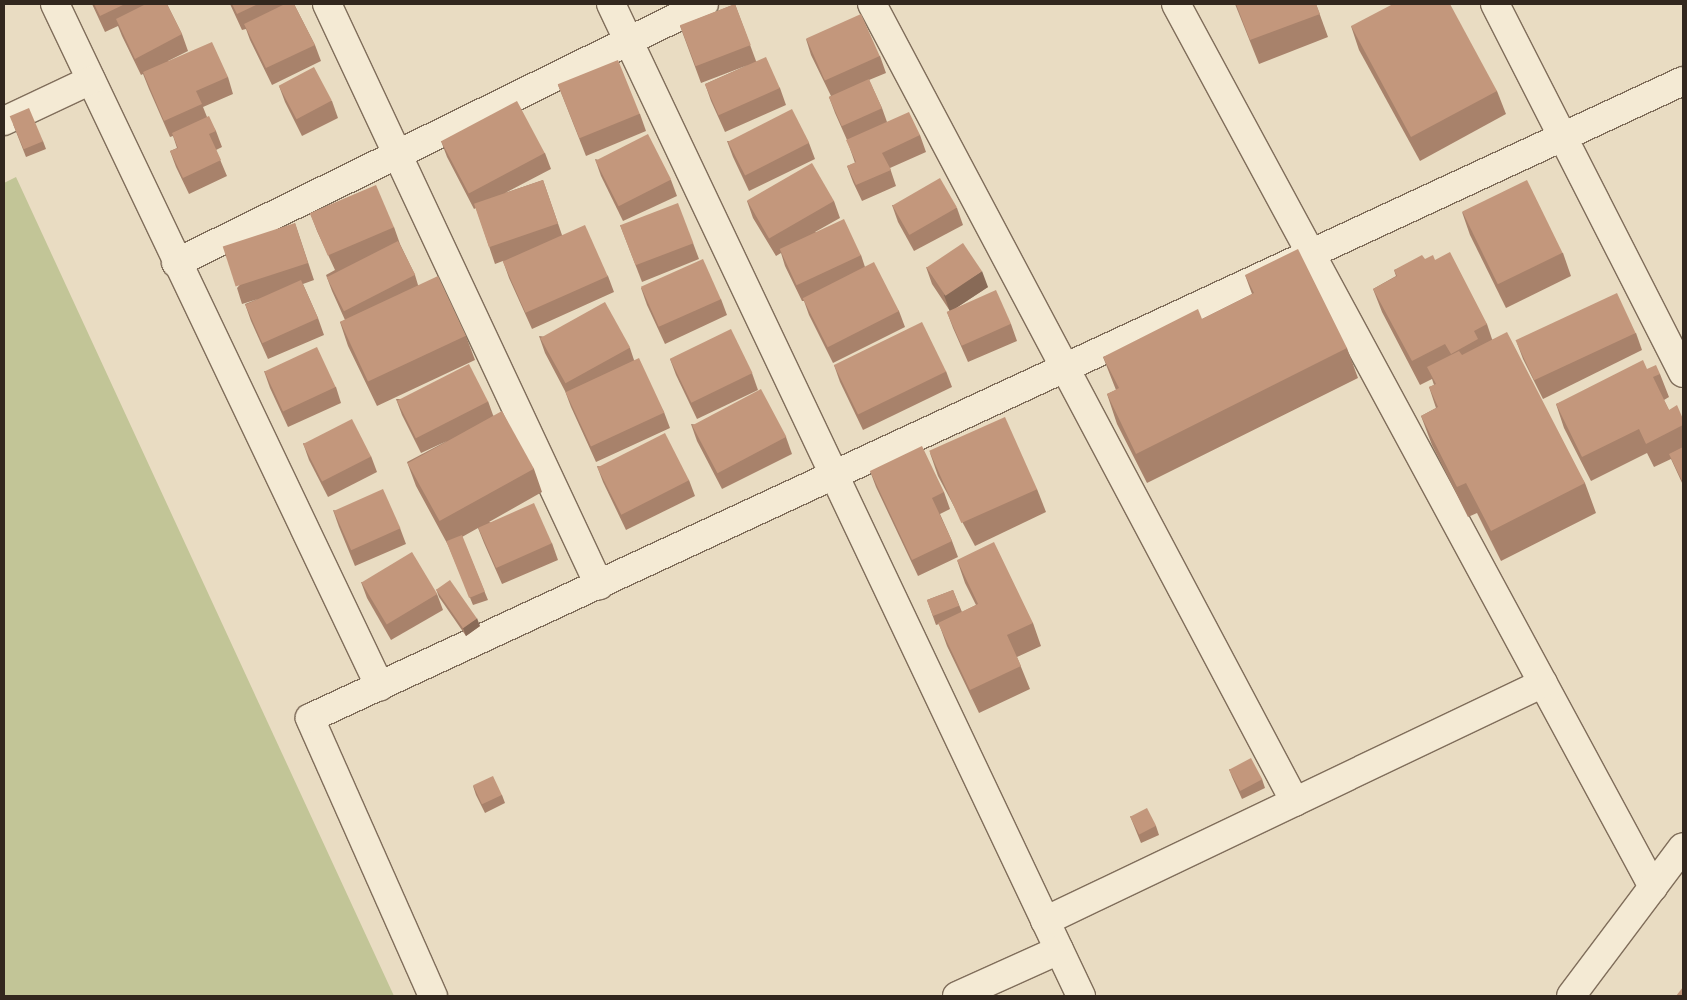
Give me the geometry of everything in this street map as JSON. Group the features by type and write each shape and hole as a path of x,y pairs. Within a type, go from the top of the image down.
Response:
{"street":[{"path":"55,4 176,263 380,686"},
{"path":"327,4 599,585"},
{"path":"612,4 1081,996"},
{"path":"176,263 704,4"},
{"path":"872,4 1296,802"},
{"path":"1176,4 1653,887"},
{"path":"1495,4 1683,373"},
{"path":"4,121 91,80"},
{"path":"433,996 310,718 1683,81"},
{"path":"1045,921 1543,683"},
{"path":"1571,996 1683,847"},
{"path":"957,996 1059,950"}],"green space":[{"path":"16,177 394,996 4,996 4,183"}],"building":[{"path":"94,4 125,4 100,16"},
{"path":"146,4 167,4 182,34 135,59 116,19"},
{"path":"232,4 258,4 237,14"},
{"path":"285,4 294,4 315,45 266,68 244,24"},
{"path":"735,4 751,45 696,66 680,25"},
{"path":"1236,4 1316,4 1320,14 1250,40"},
{"path":"1393,4 1450,4 1497,91 1411,137 1351,26"},
{"path":"861,14 880,56 825,80 806,38"},
{"path":"212,42 228,77 196,91 202,104 164,121 143,72"},
{"path":"766,57 780,88 719,115 705,84"},
{"path":"618,60 640,114 579,138 558,84"},
{"path":"314,67 332,101 297,119 279,86"},
{"path":"869,79 882,108 842,126 829,97"},
{"path":"517,101 545,153 469,193 441,141"},
{"path":"29,108 43,141 24,149 10,116"},
{"path":"792,109 809,143 745,176 728,142"},
{"path":"909,112 920,135 882,153 891,170 856,185 847,166 856,162 846,140"},
{"path":"209,116 216,131 209,134 221,160 183,178 170,151 178,148 172,133"},
{"path":"648,134 671,179 619,206 595,161"},
{"path":"812,163 834,201 769,239 747,200"},
{"path":"940,178 957,207 909,235 892,206"},
{"path":"543,180 558,223 489,247 474,204"},
{"path":"1527,180 1563,253 1498,284 1462,212"},
{"path":"376,185 394,227 328,255 310,213"},
{"path":"678,203 693,243 636,265 620,225"},
{"path":"844,219 861,255 797,285 780,249"},
{"path":"295,223 308,263 236,286 223,246"},
{"path":"585,225 608,276 526,313 503,262"},
{"path":"398,241 415,275 344,311 327,277"},
{"path":"963,243 982,271 946,296 927,268"},
{"path":"1298,249 1347,348 1136,454 1107,394 1119,388 1103,357 1198,309 1202,319 1254,293 1245,275"},
{"path":"1450,252 1487,324 1474,331 1478,339 1451,354 1445,344 1412,361 1373,289 1397,276 1394,270 1422,255 1425,259 1433,255 1435,260"},
{"path":"703,259 721,299 659,327 641,287"},
{"path":"874,262 899,311 828,347 803,298"},
{"path":"438,276 466,336 368,381 340,322"},
{"path":"301,280 318,318 262,343 245,305"},
{"path":"996,290 1011,324 962,346 947,312"},
{"path":"1617,293 1636,333 1534,380 1515,340"},
{"path":"605,302 630,347 565,383 540,338"},
{"path":"922,322 946,371 858,414 834,365"},
{"path":"731,329 752,373 691,403 670,359"},
{"path":"1507,332 1585,483 1491,531 1466,483 1457,487 1421,416 1438,407 1429,387 1436,384 1427,367 1459,351 1462,355"},
{"path":"317,347 336,387 283,411 264,372"},
{"path":"639,358 664,412 591,447 566,392"},
{"path":"1643,360 1647,369 1656,365 1660,374 1653,377 1669,410 1677,405 1683,419 1683,425 1646,444 1639,429 1582,457 1556,404"},
{"path":"469,364 488,401 416,438 397,401"},
{"path":"761,389 786,437 717,473 692,426"},
{"path":"502,411 534,469 440,521 408,463"},
{"path":"1005,417 1037,489 961,523 929,451"},
{"path":"352,419 371,456 322,481 303,444"},
{"path":"665,433 689,480 621,515 597,468"},
{"path":"922,446 944,492 932,498 952,541 912,560 870,471"},
{"path":"1683,447 1683,483 1669,454"},
{"path":"383,489 400,528 351,550 334,511"},
{"path":"534,503 552,543 496,568 478,528"},
{"path":"462,535 485,592 469,598 446,541"},
{"path":"994,542 1033,623 1007,635 1021,666 970,690 938,623 978,604 957,560"},
{"path":"412,552 437,594 387,624 361,582"},
{"path":"450,580 477,619 463,628 436,590"},
{"path":"953,590 959,606 933,616 927,600"},
{"path":"1251,758 1262,779 1240,791 1229,770"},
{"path":"493,776 502,795 482,804 473,785"},
{"path":"1147,808 1156,826 1139,834 1130,817"},
{"path":"1683,987 1683,996 1676,996"}]}
